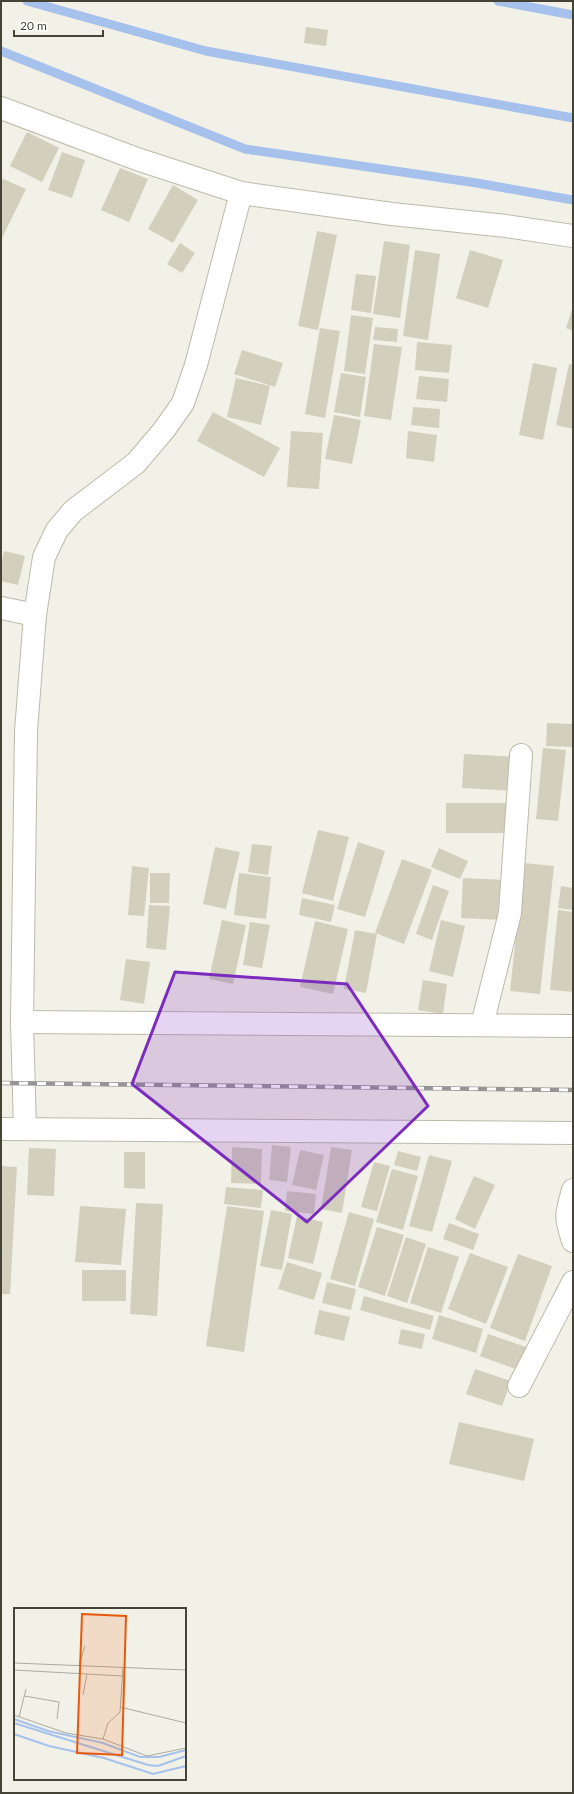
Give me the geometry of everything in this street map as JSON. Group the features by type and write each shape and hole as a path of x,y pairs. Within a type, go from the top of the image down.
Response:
{"street":[{"path":"1,108 137,159 241,193 392,214 506,226 573,236"},
{"path":"25,1129 22,1022 26,731 35,615 44,557 57,530 73,512 136,463 164,430 183,403 196,365 241,193"},
{"path":"1,608 35,615"},
{"path":"482,1025 510,913 521,755"},
{"path":"22,1022 573,1026"},
{"path":"1,1129 573,1133"},
{"path":"573,1190 566,1213 567,1222 573,1241"},
{"path":"519,1386 573,1282"}],"highlighted area":[{"path":"175,972 347,984 428,1106 307,1222 132,1084"}],"building":[{"path":"306,27 328,30 326,46 304,43"},
{"path":"27,132 59,148 42,182 10,166"},
{"path":"62,152 85,160 72,198 48,190"},
{"path":"120,168 148,179 129,222 101,210"},
{"path":"1,178 26,189 1,240"},
{"path":"173,185 198,200 173,243 148,229"},
{"path":"317,231 337,235 318,330 298,326"},
{"path":"384,241 410,245 400,318 373,314"},
{"path":"180,243 195,253 182,273 167,264"},
{"path":"415,250 440,254 428,340 403,336"},
{"path":"470,250 503,260 488,308 456,298"},
{"path":"356,274 376,276 371,313 351,310"},
{"path":"573,306 573,331 566,328"},
{"path":"351,315 373,318 365,374 344,371"},
{"path":"375,327 398,329 397,342 373,340"},
{"path":"320,328 340,331 325,418 305,414"},
{"path":"417,342 452,345 449,373 415,370"},
{"path":"374,344 402,347 391,420 364,416"},
{"path":"242,350 283,363 275,387 234,374"},
{"path":"533,363 557,368 543,440 519,435"},
{"path":"569,364 573,365 573,429 556,425"},
{"path":"341,373 366,377 360,417 334,412"},
{"path":"419,376 449,379 447,402 416,399"},
{"path":"236,378 270,386 261,425 227,417"},
{"path":"413,407 440,409 439,428 411,425"},
{"path":"213,412 280,448 264,477 197,441"},
{"path":"334,415 361,420 352,464 325,459"},
{"path":"291,431 323,433 319,489 287,487"},
{"path":"408,431 437,435 434,462 406,458"},
{"path":"4,551 25,556 18,585 1,581 1,566"},
{"path":"547,723 573,724 573,747 546,746"},
{"path":"543,748 566,750 558,821 536,819"},
{"path":"464,754 517,757 515,791 462,788"},
{"path":"446,803 512,803 512,833 446,833"},
{"path":"318,830 349,837 333,901 302,893"},
{"path":"358,842 385,851 365,917 337,909"},
{"path":"252,844 272,846 268,875 248,872"},
{"path":"215,847 240,852 226,909 203,904"},
{"path":"439,848 468,861 460,879 431,867"},
{"path":"402,859 432,870 404,944 375,933"},
{"path":"524,863 554,866 540,994 510,991"},
{"path":"132,866 149,868 144,916 128,915"},
{"path":"150,873 170,873 169,903 150,903"},
{"path":"239,873 271,877 266,919 234,915"},
{"path":"463,878 505,880 503,920 461,918"},
{"path":"433,885 449,891 432,940 416,934"},
{"path":"561,886 573,888 573,910 558,908"},
{"path":"302,898 335,905 331,922 299,915"},
{"path":"149,905 170,906 166,950 146,948"},
{"path":"558,910 573,912 573,992 550,990"},
{"path":"222,920 246,925 233,984 209,979"},
{"path":"441,920 465,926 453,977 429,971"},
{"path":"315,921 348,929 333,994 300,987"},
{"path":"250,922 270,925 262,968 243,965"},
{"path":"355,930 377,934 366,993 344,989"},
{"path":"126,959 150,962 144,1004 120,1000"},
{"path":"423,980 447,984 443,1014 418,1010"},
{"path":"272,1145 291,1147 287,1182 269,1180"},
{"path":"232,1147 262,1149 261,1184 231,1183"},
{"path":"331,1147 352,1150 342,1213 321,1209"},
{"path":"29,1148 56,1149 54,1196 27,1195"},
{"path":"300,1150 324,1155 316,1190 292,1185"},
{"path":"398,1151 421,1157 417,1171 394,1165"},
{"path":"124,1152 145,1152 145,1189 124,1188"},
{"path":"429,1155 452,1161 432,1232 409,1226"},
{"path":"374,1162 390,1166 377,1211 361,1207"},
{"path":"1,1166 17,1167 10,1294 1,1294"},
{"path":"392,1169 418,1176 403,1230 376,1222"},
{"path":"474,1176 495,1185 475,1229 455,1219"},
{"path":"226,1187 263,1190 261,1208 224,1204"},
{"path":"287,1191 316,1194 314,1214 285,1211"},
{"path":"136,1203 163,1204 157,1316 130,1314"},
{"path":"80,1206 126,1209 121,1265 75,1262"},
{"path":"227,1206 264,1211 244,1352 206,1346"},
{"path":"271,1210 292,1214 282,1270 260,1266"},
{"path":"349,1212 374,1219 355,1286 330,1279"},
{"path":"297,1216 323,1222 313,1264 288,1258"},
{"path":"449,1223 479,1234 473,1250 443,1239"},
{"path":"377,1227 404,1235 385,1296 358,1287"},
{"path":"406,1237 426,1244 407,1303 387,1296"},
{"path":"428,1247 459,1257 441,1313 410,1303"},
{"path":"470,1253 508,1267 486,1324 448,1309"},
{"path":"518,1254 552,1266 525,1341 490,1328"},
{"path":"287,1262 322,1273 314,1300 278,1289"},
{"path":"82,1270 126,1270 126,1301 82,1301"},
{"path":"327,1282 356,1289 351,1310 322,1303"},
{"path":"364,1296 434,1316 430,1330 360,1310"},
{"path":"319,1310 350,1317 344,1341 314,1334"},
{"path":"439,1315 483,1329 476,1353 432,1339"},
{"path":"401,1329 425,1334 422,1349 398,1344"},
{"path":"488,1334 529,1348 521,1371 480,1356"},
{"path":"475,1369 511,1381 502,1406 466,1394"},
{"path":"459,1422 534,1439 524,1481 449,1464"}],"waterway":[{"path":"27,1 206,51 573,118"},
{"path":"498,1 573,15"},
{"path":"1,51 245,149 477,183 573,200"}],"railway":[{"path":"1,1083 573,1090"}]}
